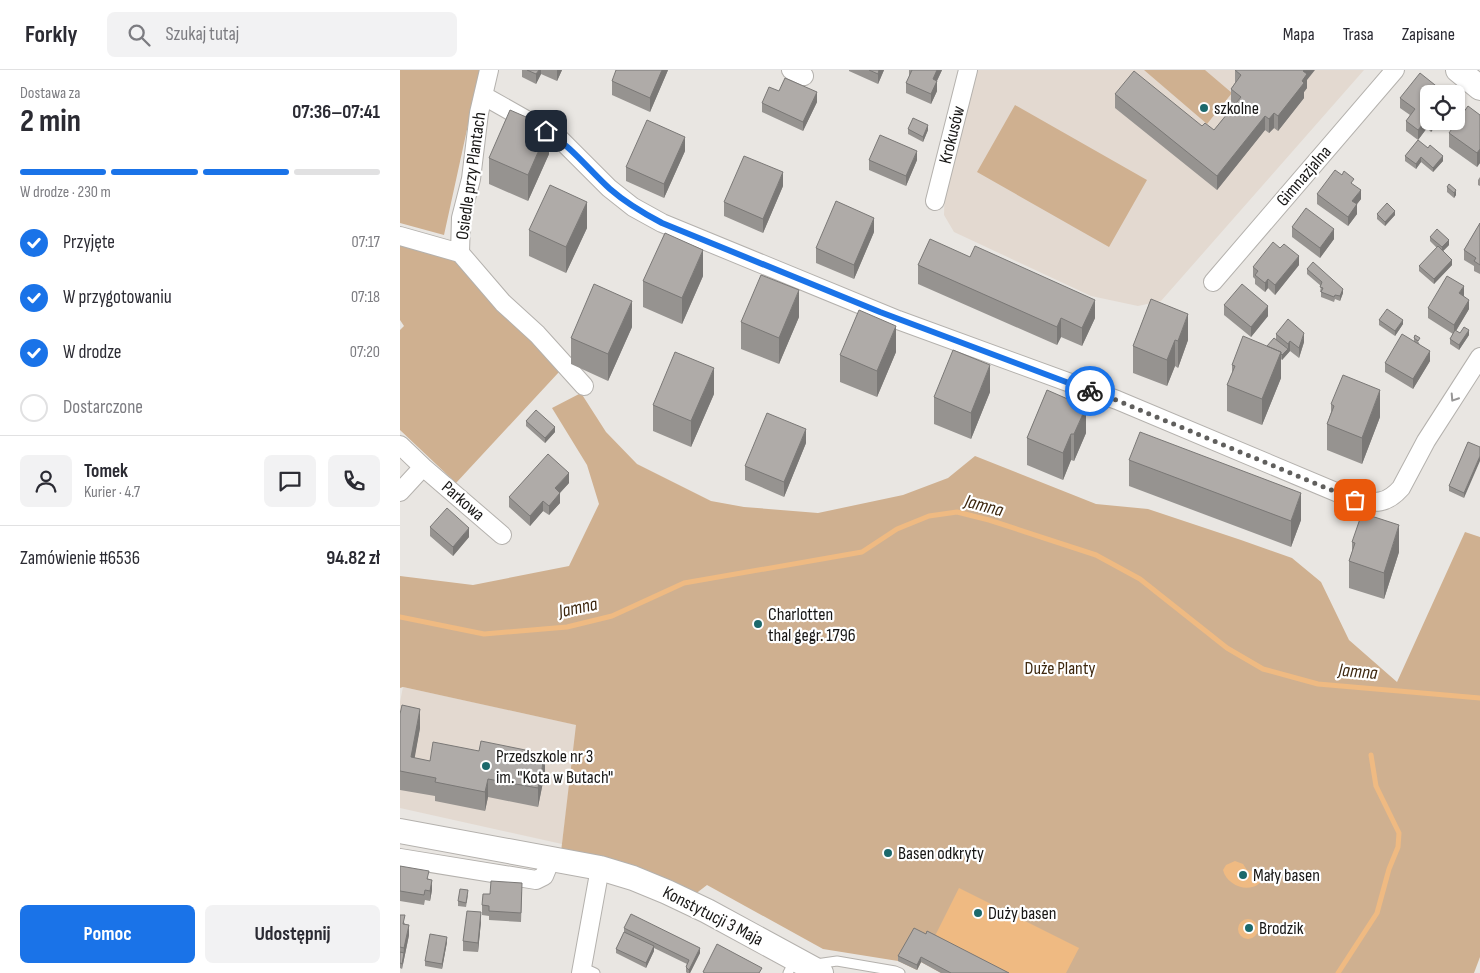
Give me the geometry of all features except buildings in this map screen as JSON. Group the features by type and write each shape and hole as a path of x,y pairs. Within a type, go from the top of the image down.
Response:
{"street":[{"path":"484,96 489,70"},
{"name":"Krokusów","path":"935,201 968,70"},
{"name":"Gimnazjalna","path":"1212,282 1395,70"},
{"path":"1458,70 1480,88"},
{"name":"Osiedle przy Plantach","path":"584,386 537,334 503,304 460,253 461,218 471,179 479,113 484,96 560,139 609,188 633,208 662,223 898,320 1116,400 1355,500 1380,502 1395,495 1401,488 1426,441 1480,357"},
{"path":"400,236 460,253"},
{"name":"Parkowa","path":"400,445 502,535"},
{"path":"400,492 423,467"},
{"name":"Konstytucji 3 Maja","path":"400,831 600,868 633,878 668,892 726,921 803,967"},
{"path":"400,858 536,880 544,876 551,859"},
{"path":"586,971 600,868"}],"lane":[{"path":"803,967 836,961 900,973"}],"shaded area":[{"path":"977,70 1364,70 1161,301 1138,306 1091,296 954,232 944,215 945,184"},
{"name":"Przedszkole nr 3 im. \"Kota w Butach\"","path":"403,687 577,725 562,844 400,808 400,702"},
{"name":"Mały basen","path":"1235,861 1243,864 1247,870 1264,876 1260,882 1249,888 1236,885 1230,881 1223,870 1226,865"},
{"name":"Duży basen","path":"959,888 1079,948 1066,973 1001,973 934,938"},
{"name":"Brodzik","path":"1244,919 1252,919 1258,925 1258,933 1252,939 1244,939 1238,933 1238,925"}],"green space":[{"path":"400,70 480,70 444,235 400,223"},
{"name":"szkolne","path":"1144,70 1205,70 1232,93 1207,124"},
{"path":"1015,105 1147,180 1109,247 977,172"},
{"path":"400,245 459,261 559,366 559,372 456,483 400,430 400,330 404,326 400,320"},
{"name":"Duże Planty","path":"581,393 606,432 637,464 711,501 744,507 818,513 903,495 948,478 975,456 1096,504 1148,509 1292,558 1321,582 1349,640 1397,682 1465,532 1480,537 1480,957 1474,973 941,973 921,962 917,970 898,961 823,949 707,885 694,895 561,852 576,725 403,687 400,688 400,576 473,585 569,566 599,504 587,465 552,408"}],"waterway":[{"name":"Jamna","path":"400,617 484,634 567,627 612,616 684,583 862,552 897,529 929,516 957,512 989,520 1096,555 1140,579 1227,648 1263,669 1318,684 1480,698"},
{"path":"1338,973 1377,913 1389,869 1398,847 1399,833 1376,786 1371,755"}],"way so far":[{"path":"1090,391 1116,400 1355,500"}],"place":[{"name":"szkolne","path":"1204,108"},
{"name":"Charlotten thal gegr. 1796","path":"758,624"},
{"name":"Przedszkole nr 3 im. \"Kota w Butach\"","path":"486,766"},
{"name":"Basen odkryty","path":"888,853"},
{"name":"Mały basen","path":"1243,875"},
{"name":"Duży basen","path":"978,913"},
{"name":"Brodzik","path":"1249,928"}],"route":[{"path":"546,131 560,139 609,188 633,208 662,223 880,312 1090,391"}]}
